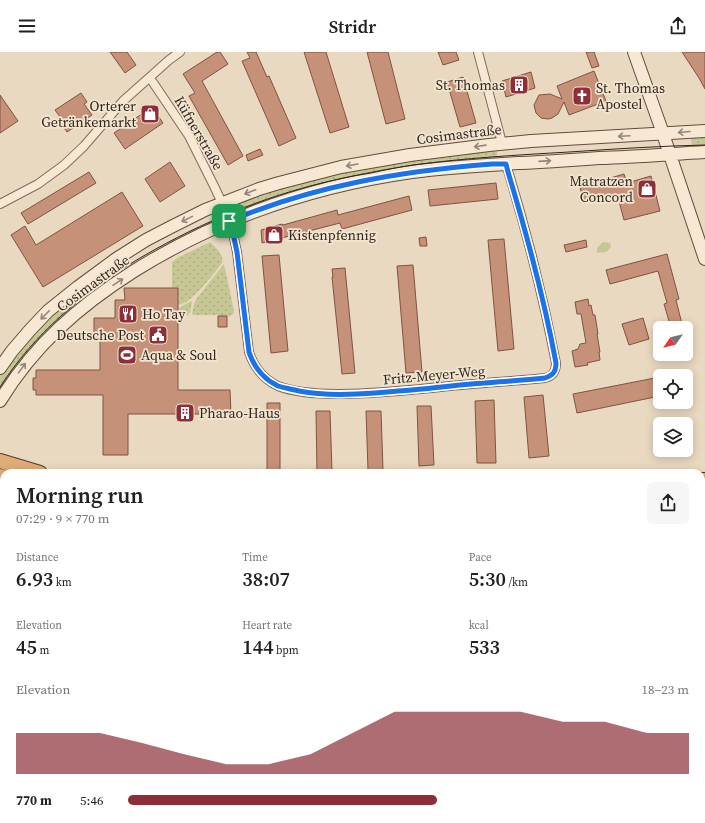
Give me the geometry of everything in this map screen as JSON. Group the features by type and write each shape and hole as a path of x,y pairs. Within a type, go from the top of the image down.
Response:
{"highway":[{"path":"0,462 25,469"}],"main road":[{"path":"634,52 705,259"},
{"name":"Cosimastraße","path":"0,368 12,351 48,311 116,259 146,240 205,210 279,182 341,167 502,143 705,131"},
{"name":"Cosimastraße","path":"0,400 26,363 62,324 89,302 120,280 157,257 187,241 229,221 280,202 346,184 412,172 452,167 705,152"},
{"path":"222,203 229,221"}],"street":[{"path":"0,204 38,184 64,165 84,146 123,101 180,52"},
{"path":"478,52 502,143"},
{"name":"Küfnerstraße","path":"150,78 189,136 222,203"},
{"name":"Fritz-Meyer-Weg","path":"229,221 237,252 249,352 260,373 278,386 308,393 354,394 545,378 553,374 556,369 556,363 535,267 506,164"}],"green space":[{"path":"691,137 705,137 705,149 692,149"},
{"path":"516,148 497,150 497,158 517,156 517,160 467,163 245,211 240,199 295,182 413,158"},
{"path":"210,242 221,254 222,263 190,300 178,305 178,288 172,288 172,262 177,258"},
{"path":"603,242 610,243 611,247 606,252 597,253 597,248"},
{"path":"224,264 234,311 233,314 230,316 192,315 197,298"},
{"path":"108,269 115,279 10,374 0,393 0,373 56,310"},
{"path":"191,301 190,313 188,315 180,315 181,313 179,312 179,308"}],"building":[{"path":"110,52 127,52 136,65 125,73"},
{"path":"217,52 220,52 228,64 202,81 243,156 228,165 189,96 195,93 183,74"},
{"path":"247,52 256,52 267,77 269,76 296,138 279,146 242,61 250,58"},
{"path":"304,52 326,52 349,127 330,133"},
{"path":"367,52 388,52 405,119 386,124"},
{"path":"438,52 456,52 459,60 443,65"},
{"path":"586,52 594,52 599,66 592,68"},
{"path":"682,52 705,52 705,89 699,78"},
{"name":"St. Thomas Apostel","path":"594,71 606,101 569,115 564,102 558,114 548,119 541,118 536,113 534,105 539,95 550,94 562,99 557,86"},
{"name":"St. Thomas","path":"531,72 535,88 506,97 502,81"},
{"path":"463,77 476,123 460,127 447,82"},
{"path":"81,93 87,102 84,104 92,115 67,132 61,123 63,121 55,110"},
{"path":"0,95 18,121 0,133"},
{"path":"152,107 163,123 125,149 114,133"},
{"path":"260,149 263,155 248,161 246,155"},
{"path":"170,162 185,186 160,202 145,179"},
{"path":"89,172 96,183 28,224 21,213"},
{"path":"624,174 627,183 651,176 660,211 624,220 617,194 584,203 580,187"},
{"path":"496,183 498,199 430,206 428,190"},
{"path":"122,192 143,226 43,287 11,235 25,226 36,245"},
{"path":"409,196 412,210 342,229 340,223 262,243 261,230 337,210 338,215"},
{"path":"426,237 427,246 420,246 419,238"},
{"path":"504,239 514,349 498,351 488,240"},
{"path":"586,240 587,247 566,252 564,245"},
{"path":"667,254 679,299 676,300 681,321 669,321 664,304 667,303 658,271 610,284 606,270"},
{"path":"279,255 288,351 271,353 262,256"},
{"path":"413,265 422,372 406,373 397,266"},
{"path":"345,268 355,373 342,374 332,269"},
{"path":"124,288 178,288 178,390 230,390 231,414 128,414 128,455 103,455 103,395 36,395 36,390 33,390 33,378 36,378 36,370 100,370 100,339 94,339 94,318 115,318 115,300 125,300"},
{"path":"588,299 589,306 591,305 593,315 595,315 600,360 587,363 588,365 575,367 572,351 578,349 580,344 586,343 581,314 577,314 575,302"},
{"path":"218,316 227,316 227,327 218,327"},
{"path":"643,318 649,339 629,345 622,324"},
{"path":"653,378 653,397 577,413 573,394"},
{"path":"543,395 549,456 529,458 524,397"},
{"path":"494,400 496,463 477,463 475,401"},
{"path":"267,403 280,403 280,469 267,469"},
{"path":"417,406 431,406 434,465 419,466"},
{"path":"316,411 330,411 332,469 317,469"},
{"path":"366,411 381,411 383,469 368,469"}],"tram line":[{"path":"0,387 28,350 60,316 96,287 135,261 177,237 245,207 268,199 335,180 402,167 432,163 530,154 705,145"}],"place":[{"name":"St. Thomas","path":"519,85"},
{"name":"St. Thomas Apostel","path":"582,96"},
{"name":"Orterer Getränkemarkt","path":"150,114"},
{"name":"Matratzen Concord","path":"647,189"},
{"name":"Kistenpfennig","path":"274,235"},
{"name":"Ho Tay","path":"128,314"},
{"name":"Deutsche Post","path":"158,335"},
{"name":"Aqua & Soul","path":"127,355"},
{"name":"Pharao-Haus","path":"185,413"}],"route":[{"path":"506,164 535,267 548,323 556,369 553,374 545,378 361,394 308,393 278,386 260,373 249,352 237,252 229,221 287,200 346,184 412,172 452,167 506,164"}]}
